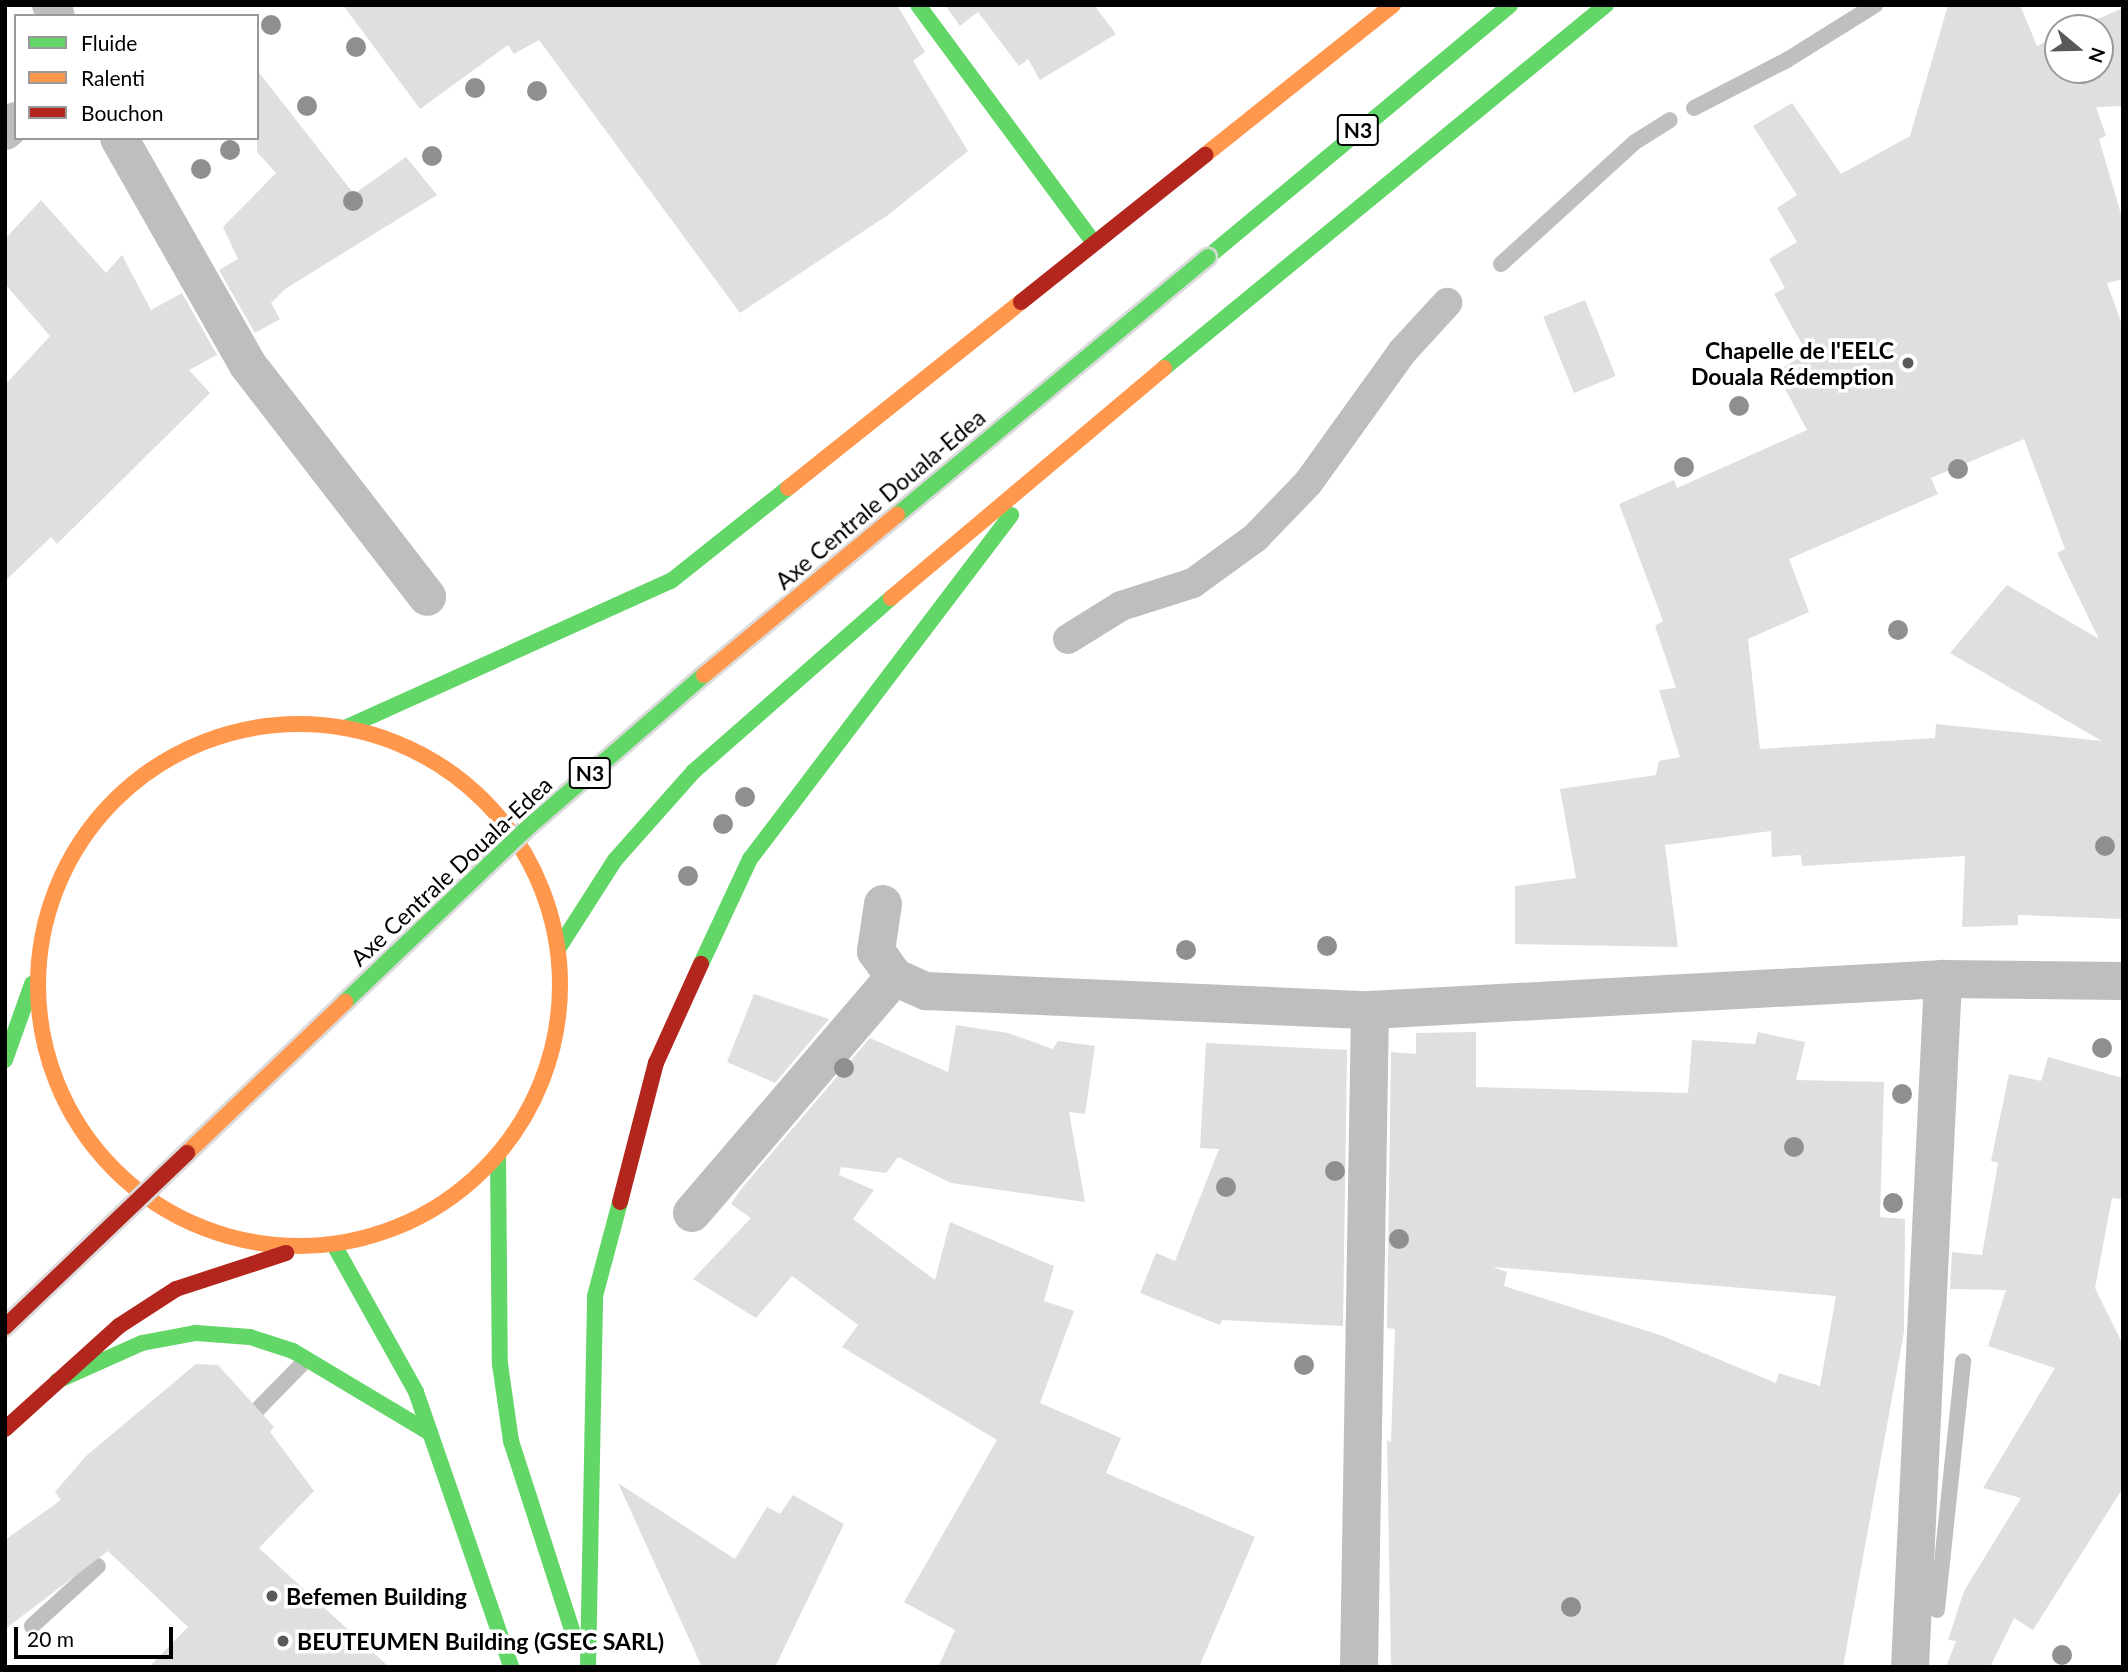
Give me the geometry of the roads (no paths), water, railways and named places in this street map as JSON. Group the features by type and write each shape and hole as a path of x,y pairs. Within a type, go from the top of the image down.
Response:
{"main road":[{"path":"918,5 1094,243"},
{"path":"347,727 671,581 740,531 1094,243 1393,5"},
{"name":"Axe Centrale Douala-Edea","path":"5,1328 526,830 657,713 1510,5"},
{"path":"558,949 615,860 693,772 1051,462 1606,5"},
{"path":"586,1667 595,1296 656,1063 750,859 1051,462"},
{"path":"5,1060 39,966 49,912 69,861 101,816 140,778 187,748 238,731 292,723 347,727 398,743 447,769 489,804 521,847 545,896 558,949 559,1004 549,1059 528,1109 498,1154 464,1188 424,1214 334,1245 306,1247 252,1244 200,1228 152,1202 110,1166 77,1123 53,1074 41,1021 39,966"},
{"path":"498,1154 500,1364 511,1441 586,1667"},
{"path":"334,1245 416,1392 511,1667"},
{"path":"5,1429 119,1326 176,1289 306,1247"},
{"path":"57,1381 142,1343 196,1333 250,1337 293,1351 430,1433"}],"street":[{"path":"120,140 248,365 427,597"},
{"path":"883,904 876,951 894,977 926,991 1370,1010 1943,979 2123,981"},
{"path":"692,1213 894,977"},
{"path":"1910,1667 1943,979"},
{"path":"1359,1667 1370,1010"}],"lane":[{"path":"1068,639 1121,606 1193,583 1256,537 1308,483 1402,352 1447,303"}],"waterway":[{"path":"1694,108 1787,60 1875,5"},
{"path":"1501,264 1635,142 1670,120"},
{"path":"1937,1610 1963,1361"},
{"path":"258,1409 303,1363"},
{"path":"32,1626 98,1566"}],"place":[{"name":"Chapelle de l'EELC Douala Rédemption","path":"1908,363"},
{"name":"Befemen Building","path":"272,1596"},
{"name":"BEUTEUMEN Building (GSEC SARL)","path":"283,1641"}]}
